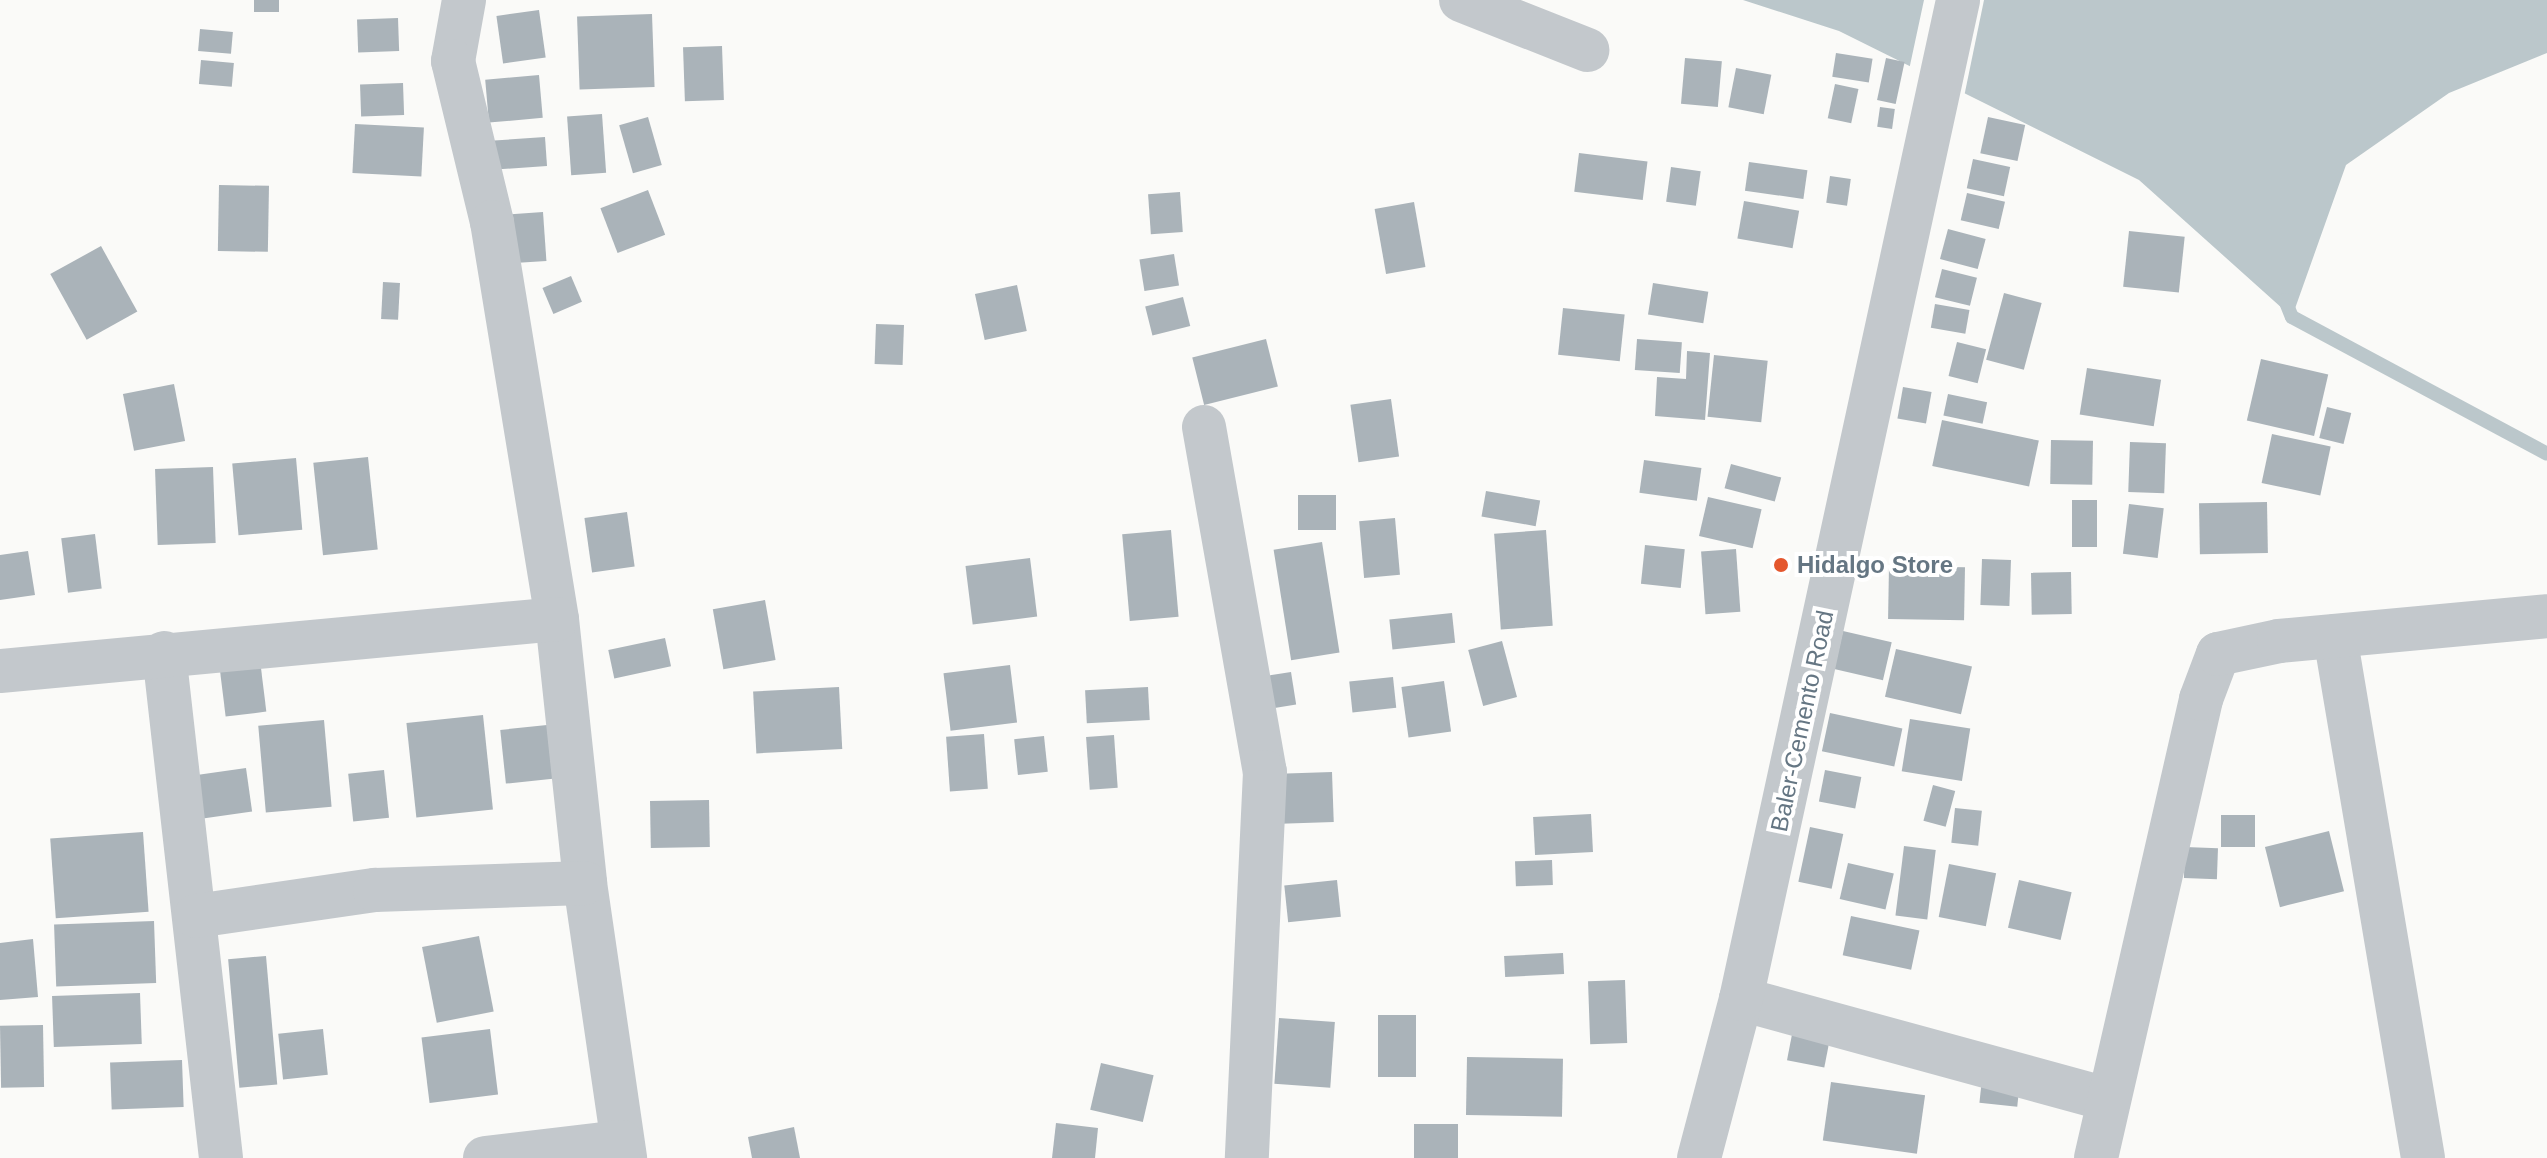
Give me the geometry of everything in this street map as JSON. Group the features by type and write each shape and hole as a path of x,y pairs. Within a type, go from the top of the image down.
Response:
{"street":[{"path":"464,0 453,61 492,222 557,619 585,883 624,1150 485,1158"},
{"path":"1461,0 1587,50"},
{"name":"Baler-Cemento Road","path":"1699,1158 1741,999 1958,0"},
{"path":"1204,427 1265,772 1247,1158"},
{"path":"2096,1158 2107,1099 2201,699 2218,654 2335,636 2547,616"},
{"path":"0,671 164,653 557,619"},
{"path":"2335,636 2423,1158"},
{"path":"164,653 177,803 196,916 221,1158"},
{"path":"196,916 375,890 585,883"},
{"path":"1741,999 2107,1099"}],"shaded area":[{"path":"1743,0 2547,0 2547,53 2449,93 2346,165 2292,317 2139,180 1839,31"}],"pier":[{"path":"1924,0 1984,0 1964,97 1909,70"}],"building":[{"path":"254,0 279,0 279,12 254,12"},
{"path":"539,10 546,58 503,64 496,16"},
{"path":"652,14 655,87 580,90 577,17"},
{"path":"398,18 399,51 358,52 357,19"},
{"path":"200,29 233,32 231,54 198,51"},
{"path":"722,46 724,100 685,101 683,47"},
{"path":"1836,53 1873,59 1869,82 1832,77"},
{"path":"1685,58 1722,61 1718,107 1681,104"},
{"path":"1886,58 1905,62 1896,104 1877,100"},
{"path":"201,60 234,63 232,87 199,84"},
{"path":"1736,68 1771,75 1764,114 1728,107"},
{"path":"539,75 543,118 489,123 485,80"},
{"path":"403,83 404,115 361,116 360,85"},
{"path":"1835,84 1858,89 1851,123 1828,118"},
{"path":"1880,107 1895,109 1892,129 1877,127"},
{"path":"602,114 606,173 571,175 567,116"},
{"path":"648,117 662,165 633,173 619,125"},
{"path":"1988,117 2025,125 2017,161 1980,153"},
{"path":"355,124 424,128 421,177 352,173"},
{"path":"545,137 547,166 492,170 490,141"},
{"path":"1579,153 1647,161 1643,200 1574,192"},
{"path":"1973,159 2010,167 2004,196 1967,188"},
{"path":"1749,162 1807,170 1803,199 1745,191"},
{"path":"1671,167 1701,171 1696,206 1666,202"},
{"path":"1830,176 1851,179 1847,206 1826,203"},
{"path":"219,185 269,186 268,252 218,251"},
{"path":"648,190 665,235 618,253 600,208"},
{"path":"1180,192 1183,232 1151,234 1148,194"},
{"path":"1967,193 2005,202 1999,229 1961,220"},
{"path":"1744,201 1799,211 1793,248 1737,238"},
{"path":"1414,202 1425,267 1386,274 1375,209"},
{"path":"543,212 546,261 514,263 511,214"},
{"path":"1948,229 1986,239 1978,269 1940,259"},
{"path":"2129,231 2185,237 2179,293 2123,287"},
{"path":"101,246 137,312 87,340 50,274"},
{"path":"1174,254 1179,286 1144,291 1139,259"},
{"path":"1942,269 1977,278 1970,306 1935,297"},
{"path":"571,276 582,302 553,314 542,288"},
{"path":"383,282 400,283 398,320 381,319"},
{"path":"1653,283 1708,292 1703,323 1648,315"},
{"path":"1017,285 1027,331 985,340 975,294"},
{"path":"2004,293 2042,303 2024,370 1986,360"},
{"path":"1183,297 1190,326 1152,336 1145,306"},
{"path":"1935,304 1969,310 1965,334 1931,328"},
{"path":"1563,308 1625,314 1620,361 1558,355"},
{"path":"876,324 904,325 903,365 875,364"},
{"path":"1266,339 1278,387 1204,405 1192,357"},
{"path":"1637,339 1682,342 1680,373 1635,370"},
{"path":"1957,342 1986,349 1978,383 1949,376"},
{"path":"1687,351 1710,353 1705,420 1655,416 1657,377 1686,379"},
{"path":"1714,355 1768,361 1761,422 1708,417"},
{"path":"2261,359 2328,375 2314,436 2247,420"},
{"path":"2087,368 2161,380 2154,426 2080,414"},
{"path":"174,384 185,441 134,451 123,394"},
{"path":"1903,387 1932,392 1926,424 1897,419"},
{"path":"1948,394 1987,402 1983,424 1943,416"},
{"path":"1391,399 1399,456 1358,462 1350,405"},
{"path":"2327,407 2351,413 2344,444 2319,438"},
{"path":"1942,420 2039,441 2029,487 1932,466"},
{"path":"2272,434 2331,446 2320,495 2262,483"},
{"path":"2051,440 2093,441 2092,485 2050,484"},
{"path":"2130,442 2166,443 2164,493 2128,492"},
{"path":"368,457 378,549 323,555 313,463"},
{"path":"296,458 302,530 239,535 232,464"},
{"path":"1644,460 1701,468 1697,501 1639,493"},
{"path":"1731,464 1781,477 1775,502 1725,488"},
{"path":"213,467 216,543 158,545 155,469"},
{"path":"1486,491 1540,501 1536,526 1481,517"},
{"path":"1298,495 1336,495 1336,530 1298,530"},
{"path":"1708,497 1762,509 1753,548 1699,536"},
{"path":"2072,500 2097,500 2097,547 2072,547"},
{"path":"2267,502 2268,553 2200,554 2199,503"},
{"path":"2129,504 2164,508 2158,558 2123,554"},
{"path":"627,512 635,566 592,572 584,518"},
{"path":"1395,518 1400,575 1364,578 1359,521"},
{"path":"1171,530 1179,617 1130,621 1122,534"},
{"path":"1546,530 1553,626 1501,629 1494,534"},
{"path":"95,534 102,589 68,593 61,538"},
{"path":"1322,542 1340,653 1291,660 1274,550"},
{"path":"1645,545 1685,549 1681,588 1641,584"},
{"path":"1736,549 1740,612 1705,614 1701,551"},
{"path":"28,551 35,595 0,600 0,555"},
{"path":"1030,558 1037,617 973,624 965,566"},
{"path":"1982,559 2011,560 2009,606 1980,605"},
{"path":"1889,566 1965,567 1964,620 1888,619"},
{"path":"2071,572 2072,614 2032,615 2031,573"},
{"path":"765,600 776,660 723,669 713,609"},
{"path":"1452,613 1455,643 1392,649 1389,620"},
{"path":"1843,631 1892,642 1883,680 1834,669"},
{"path":"665,638 671,666 614,678 608,650"},
{"path":"1502,641 1517,697 1483,706 1468,650"},
{"path":"1896,649 1972,667 1961,714 1885,697"},
{"path":"260,660 266,712 226,717 219,665"},
{"path":"1010,665 1017,723 951,731 943,673"},
{"path":"1291,672 1296,705 1265,710 1259,677"},
{"path":"1393,677 1396,708 1352,712 1349,682"},
{"path":"1444,681 1451,732 1409,737 1401,687"},
{"path":"839,687 842,749 756,753 753,692"},
{"path":"1148,687 1150,720 1087,723 1085,690"},
{"path":"1830,713 1902,728 1894,767 1822,751"},
{"path":"483,715 493,809 416,818 406,723"},
{"path":"1910,719 1970,729 1962,781 1902,771"},
{"path":"324,720 332,807 266,812 258,726"},
{"path":"547,725 553,779 506,784 500,730"},
{"path":"984,734 988,789 950,792 946,737"},
{"path":"1114,735 1118,788 1090,790 1086,737"},
{"path":"1044,736 1048,772 1018,775 1014,739"},
{"path":"246,768 252,812 198,819 192,776"},
{"path":"384,770 389,818 353,822 348,774"},
{"path":"1825,770 1861,777 1855,808 1819,801"},
{"path":"1332,772 1334,822 1281,824 1279,774"},
{"path":"1933,785 1955,791 1946,827 1923,821"},
{"path":"709,800 710,847 651,848 650,801"},
{"path":"1955,808 1982,811 1978,846 1951,843"},
{"path":"1591,814 1593,852 1535,855 1533,817"},
{"path":"2221,815 2255,815 2255,847 2221,847"},
{"path":"1810,827 1843,834 1832,889 1798,882"},
{"path":"2329,831 2344,891 2280,907 2265,847"},
{"path":"143,832 149,912 56,918 50,838"},
{"path":"1904,846 1936,850 1927,919 1895,915"},
{"path":"2185,847 2218,848 2217,879 2184,878"},
{"path":"1552,860 1553,885 1516,886 1515,861"},
{"path":"1848,863 1894,874 1885,910 1840,899"},
{"path":"1949,864 1996,873 1986,926 1939,917"},
{"path":"1337,880 1341,917 1288,922 1284,886"},
{"path":"2019,880 2072,892 2061,940 2008,928"},
{"path":"1851,916 1919,931 1911,970 1843,955"},
{"path":"154,921 156,983 56,986 54,924"},
{"path":"479,936 494,1012 437,1023 422,947"},
{"path":"33,939 38,997 0,1000 0,943"},
{"path":"1563,953 1564,974 1505,977 1504,956"},
{"path":"266,956 277,1085 239,1088 228,959"},
{"path":"1625,980 1627,1043 1590,1044 1588,981"},
{"path":"140,993 142,1044 54,1047 52,996"},
{"path":"1378,1015 1416,1015 1416,1077 1378,1077"},
{"path":"1279,1018 1335,1022 1330,1088 1274,1084"},
{"path":"1795,1019 1832,1026 1824,1067 1787,1060"},
{"path":"43,1025 44,1087 1,1088 0,1026"},
{"path":"323,1029 328,1075 283,1079 278,1034"},
{"path":"490,1029 498,1095 430,1103 422,1037"},
{"path":"1467,1057 1563,1059 1562,1117 1466,1115"},
{"path":"182,1060 184,1107 112,1109 110,1063"},
{"path":"1101,1063 1154,1075 1143,1122 1090,1110"},
{"path":"1983,1069 2021,1073 2017,1107 1979,1103"},
{"path":"1831,1082 1925,1095 1917,1154 1823,1140"},
{"path":"1056,1123 1098,1128 1095,1158 1052,1158"},
{"path":"1414,1124 1458,1124 1458,1158 1414,1158"},
{"path":"794,1127 800,1158 752,1158 748,1137"}],"waterway":[{"path":"2285,300 2292,317 2547,454"}],"place":[{"name":"Hidalgo Store","path":"1781,565"}]}
